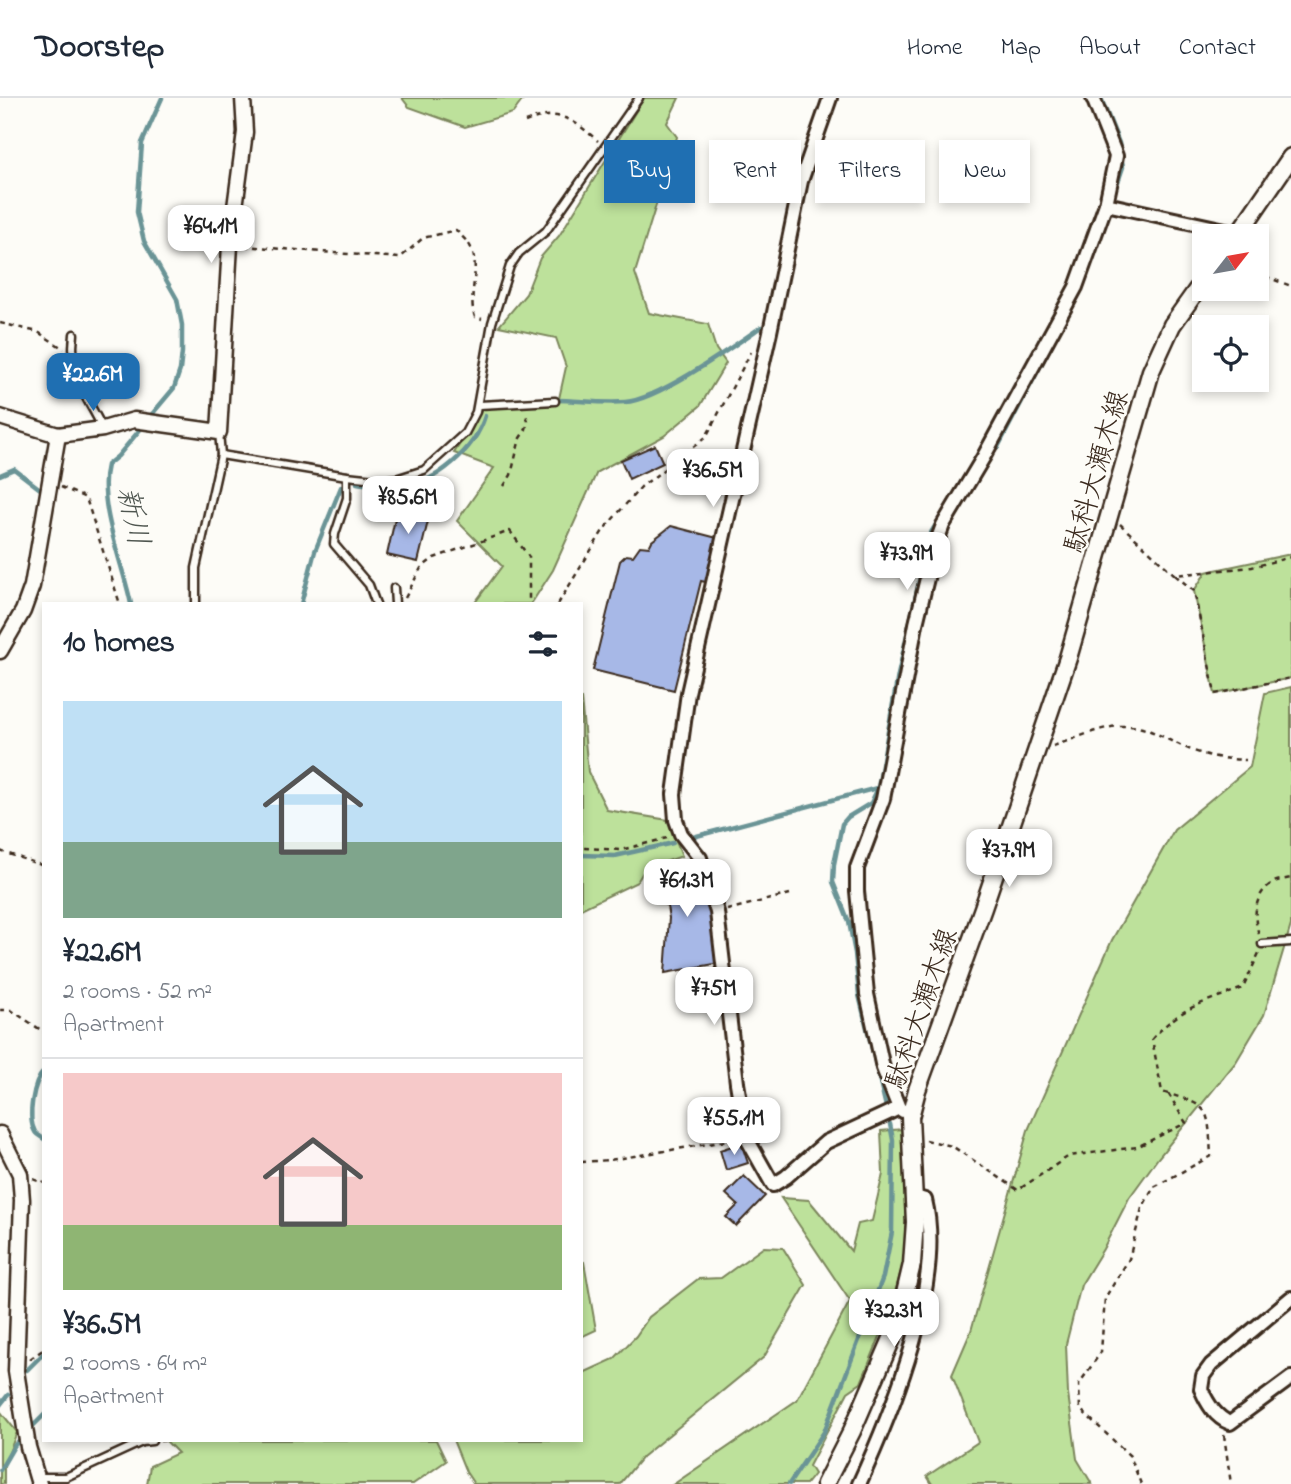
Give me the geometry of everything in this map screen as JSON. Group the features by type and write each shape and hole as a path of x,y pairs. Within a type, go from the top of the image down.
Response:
{"main road":[{"path":"1245,224 1291,157"},
{"name":"駄科大瀬木線","path":"825,1484 852,1431 897,1327 912,1264 915,1197 911,1136 905,1112 917,1090 1037,752 1111,516 1151,371 1172,326 1192,297"}],"street":[{"path":"0,417 58,435 103,429 134,420 219,432 230,245 245,132 243,98"},
{"path":"830,98 801,181 770,332 688,693 674,794 676,820 681,834 701,858 717,912 746,1137 773,1185 826,1142 905,1112 883,1068 867,994 857,868 883,799 916,624 934,549 943,525 983,458 1076,287 1106,204 1116,156 1093,98"},
{"path":"1106,204 1192,224"},
{"path":"0,651 23,611 32,586 58,435"},
{"path":"0,1134 20,1174 22,1200 16,1371 23,1420 38,1480"},
{"path":"859,1484 879,1441 916,1331 928,1267 928,1215 925,1200 915,1197"},
{"path":"1291,1298 1211,1365 1203,1376 1201,1389 1206,1401 1222,1420 1230,1423 1291,1378"}],"lane":[{"path":"610,140 639,98"},
{"path":"221,455 384,480 424,470 465,433 479,405 492,323 510,266 519,253 546,231 604,149"},
{"path":"74,334 72,355 80,390 103,429"},
{"path":"479,405 555,401"},
{"path":"196,602 196,568 221,455 219,432"},
{"path":"347,476 347,498 334,544 369,585 375,602"},
{"path":"394,589 395,602"},
{"path":"1262,944 1291,942"},
{"path":"38,1480 66,1477 142,1442"}],"path":[{"path":"526,122 534,118 561,114 579,124 604,147"},
{"path":"230,245 400,258 422,238 456,230 471,247 476,280 471,308 475,317 492,323"},
{"path":"1269,278 1291,286"},
{"path":"0,324 38,332 54,340 72,355"},
{"path":"559,602 604,529 641,487 706,437 755,344 770,332"},
{"path":"504,486 511,475 520,438 528,421 521,403"},
{"path":"51,483 86,498 119,602"},
{"path":"1111,516 1194,591 1215,694 1291,678"},
{"path":"402,602 421,568 434,558 510,531 529,556 529,602"},
{"path":"1175,575 1252,567 1291,556"},
{"path":"1037,752 1124,725 1145,727 1205,755 1246,760"},
{"path":"584,848 621,850 681,834"},
{"path":"0,851 42,865"},
{"path":"1141,1484 1130,1455 1080,1409 1079,1384 1101,1352 1105,1298 1129,1259 1142,1208 1154,1187 1211,1156 1209,1116 1196,1102 1162,1092 1152,1040 1184,1010 1243,988 1262,944 1255,924 1257,900 1272,883 1291,878"},
{"path":"717,912 790,894"},
{"path":"0,1010 11,1010 42,1031"},
{"path":"911,1136 952,1146 1018,1190 1069,1156 1137,1147 1186,1123 1168,1093"},
{"path":"583,1162 610,1160 746,1137"},
{"path":"1222,1420 1231,1484"}],"green space":[{"path":"402,98 524,98 513,113 465,127 409,107"},
{"path":"644,98 679,98 667,123 677,137 676,140 618,140"},
{"path":"604,163 604,203 657,203 635,273 649,313 708,324 716,349 726,363 700,406 664,436 597,472 553,570 532,602 475,602 502,566 457,521 494,468 454,453 483,408 558,403 566,367 556,338 499,326 526,294 540,258 559,236"},
{"path":"1291,554 1291,678 1215,694 1194,591 1206,572"},
{"path":"1291,687 1291,925 1264,1015 1236,1062 1129,1198 1081,1285 1066,1344 1068,1394 1077,1459 1092,1484 932,1484 927,1476 978,1442 952,1375 971,1331 1028,1130 1112,940 1174,830 1250,767 1265,693"},
{"path":"583,719 588,772 607,810 668,820 682,856 645,869 637,882 583,908"},
{"path":"903,1129 906,1176 905,1257 888,1317 861,1383 848,1392 809,1466 814,1474 806,1484 674,1484 797,1400 850,1301 781,1198 809,1200 851,1251 858,1224 872,1221 883,1174 881,1131"},
{"path":"764,1247 783,1248 806,1285 764,1357 642,1457 620,1484 474,1484 454,1442 583,1442 583,1373 614,1359 636,1336 649,1317 698,1279 721,1278"},
{"path":"583,1262 584,1262 596,1330 583,1336"},
{"path":"0,1411 17,1432 4,1465 4,1484 0,1484"},
{"path":"167,1442 437,1442 446,1461 413,1484 147,1484 150,1466 178,1453"}],"building":[{"path":"655,445 663,463 629,479 621,460"},
{"path":"397,510 429,517 418,562 387,555"},
{"path":"671,526 721,539 710,583 701,581 674,690 593,670 620,561 626,555 633,556 640,546 649,547 652,541"},
{"path":"689,866 690,872 696,871 699,885 705,883 714,908 720,963 665,973 669,918 667,906 659,901 656,886 652,887 649,869 657,868 658,872"},
{"path":"741,1143 748,1163 726,1170 720,1150"},
{"path":"744,1176 765,1196 736,1226 726,1217 738,1205 726,1194"}],"waterway":[{"name":"新川","path":"148,419 174,388 182,352 182,325 177,299 144,241 137,212 142,143 162,98"},
{"path":"1093,256 1123,167 1119,143 1101,98"},
{"path":"991,448 998,447 1080,291"},
{"path":"555,400 625,402 639,399 675,383 761,327"},
{"path":"357,483 401,487 427,479 440,472 463,452 473,441 485,416"},
{"name":"新川","path":"130,602 108,516 105,481 107,465 143,426"},
{"path":"0,475 14,469 44,492"},
{"path":"302,602 315,551 341,487"},
{"path":"887,1111 859,995 849,922 833,882 834,864 842,824 848,817 871,803 878,788 898,675 929,536 957,490"},
{"path":"693,837 877,788"},
{"path":"583,855 615,856 673,843"},
{"name":"新川","path":"42,1074 34,1091 31,1109 35,1132 42,1138"},
{"path":"789,1484 824,1432 883,1277 892,1232 893,1140 890,1124"},
{"path":"27,1370 42,1355"},
{"path":"0,1405 8,1395"},
{"name":"新川","path":"30,1429 42,1417"},
{"name":"新川","path":"0,1470 24,1435"}]}
